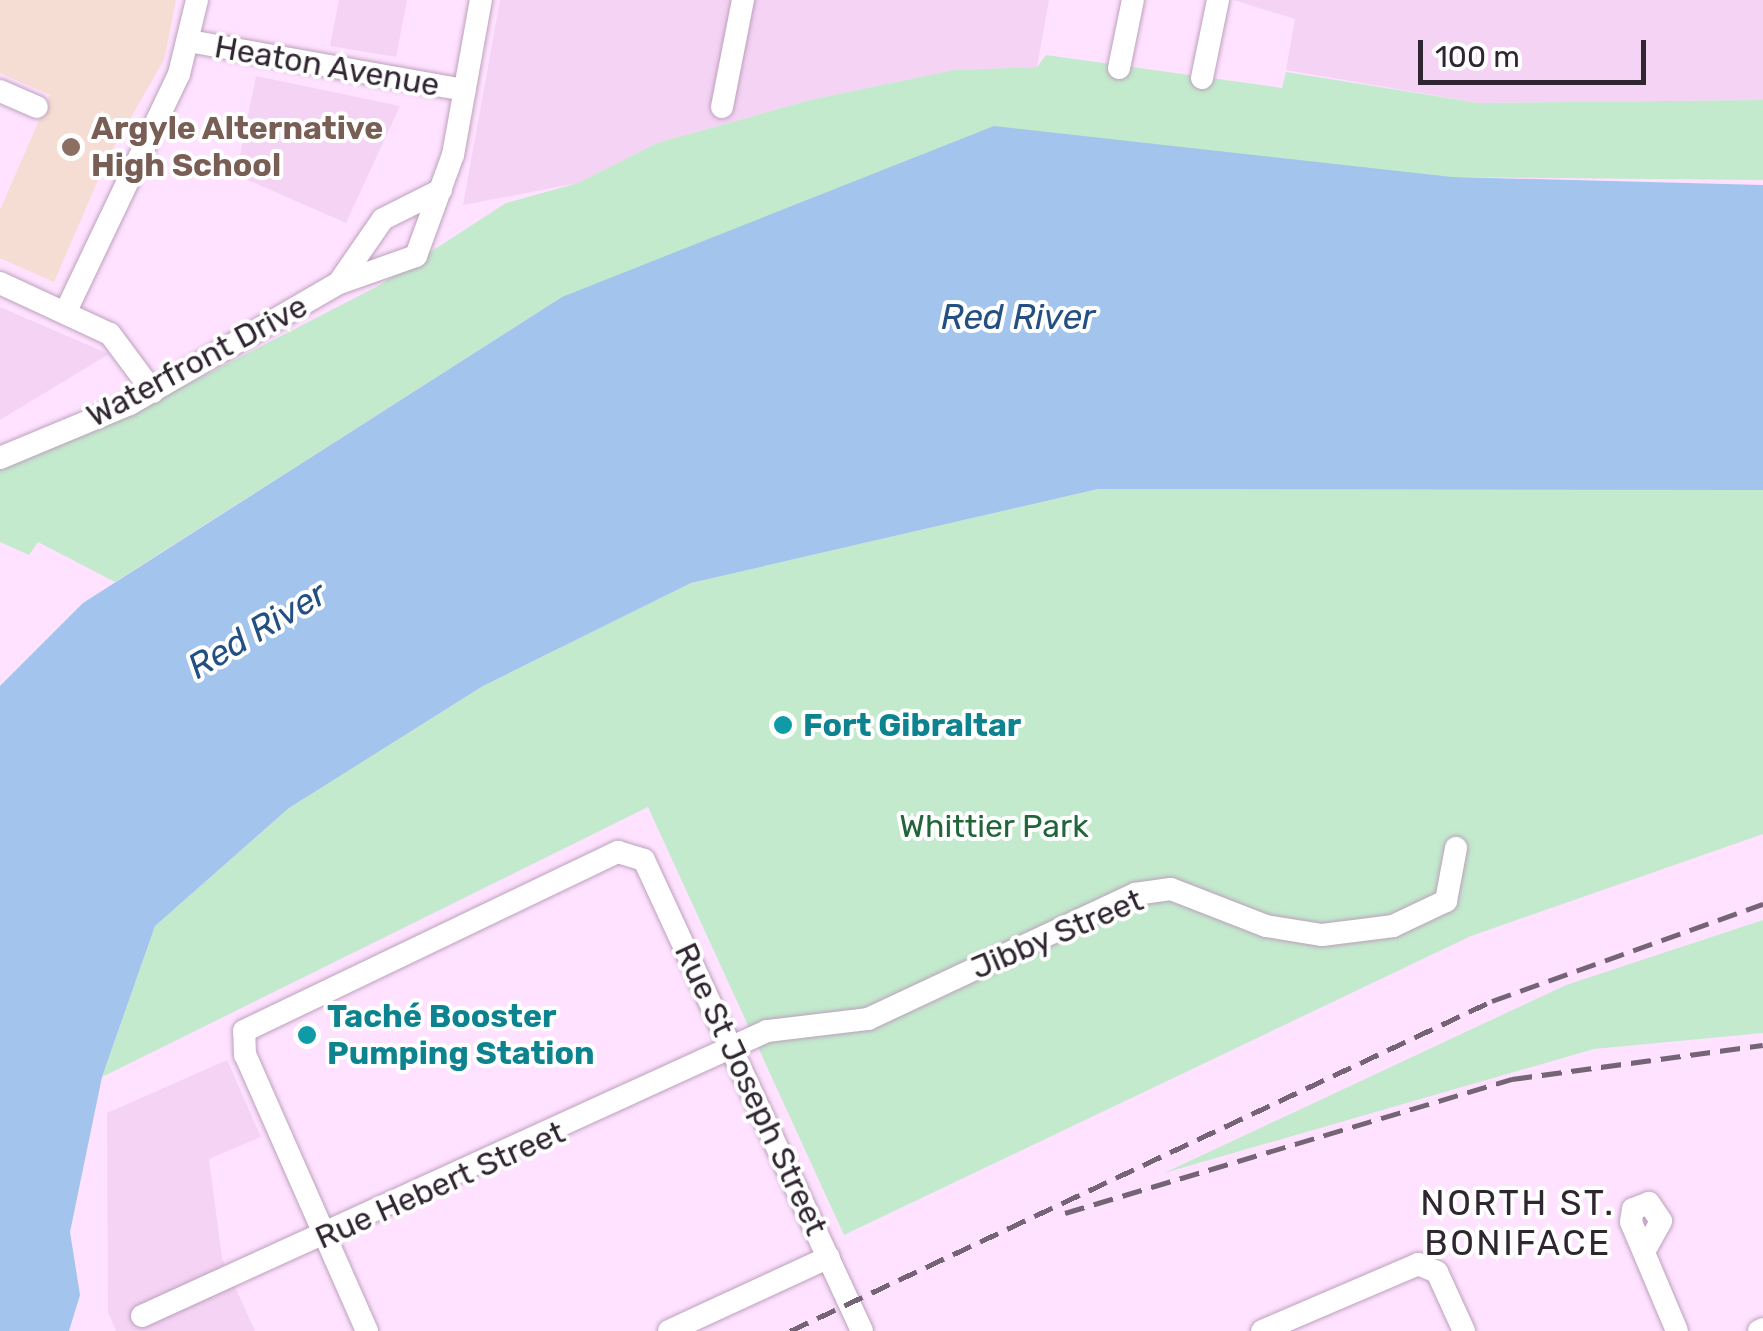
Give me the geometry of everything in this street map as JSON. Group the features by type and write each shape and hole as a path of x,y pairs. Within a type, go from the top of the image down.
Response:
{"street":[{"path":"66,311 189,41 197,0"},
{"name":"Waterfront Drive","path":"0,458 152,392 337,284 402,264 422,244 441,190 481,0"},
{"path":"722,107 743,0"},
{"path":"1119,68 1133,0"},
{"path":"1202,78 1218,0"},
{"name":"Heaton Avenue","path":"189,41 465,90"},
{"path":"0,91 37,107"},
{"name":"Waterfront Drive","path":"337,284 374,233 396,214 441,190"},
{"path":"396,214 417,222 422,244"},
{"path":"374,233 380,256 402,264"},
{"path":"0,283 66,311 119,342 152,392"},
{"name":"Jibby Street","path":"735,1050 783,1026 868,1019 1135,894 1172,889 1266,926 1322,935 1394,926 1446,901 1456,848"},
{"name":"Rue St Joseph Street","path":"325,1237 242,1036 258,1020 634,852 735,1050 862,1331"},
{"name":"Rue Hebert Street","path":"142,1316 735,1050"},
{"path":"325,1237 367,1331"},
{"path":"1645,1250 1677,1331"},
{"path":"669,1331 829,1258"},
{"path":"1262,1331 1418,1264 1436,1272 1464,1331"}],"shaded area":[{"name":"Argyle Alternative High School","path":"0,0 176,0 164,60 108,157 54,282 0,258 0,210 50,95 0,73"},
{"path":"339,0 407,0 396,57 330,46"},
{"path":"500,0 1049,0 1037,67 954,70 810,100 657,143 578,183 463,205"},
{"path":"1233,0 1763,0 1763,100 1479,103 1286,70 1295,19"},
{"path":"256,76 400,106 346,223 236,175"},
{"path":"0,307 109,354 0,420"},
{"path":"227,1060 261,1137 209,1159 222,1258 255,1331 116,1331 108,1312 107,1113"}],"green space":[{"path":"1046,55 1282,88 1286,72 1479,103 1763,100 1763,180 1452,177 562,297 115,582 38,542 29,555 0,542 0,467 118,420 378,286 506,203 578,183 657,143 810,100 954,70 1037,67"},
{"name":"Whittier Park","path":"1098,489 1763,490 1763,834 1471,936 844,1235 648,807 102,1077 155,926 289,808 483,686 691,583"},
{"path":"1763,920 1763,1033 1594,1049 1164,1173 1566,985"}],"water":[{"name":"Red River","path":"994,126 1452,177 1763,185 1763,490 1098,489 691,583 483,686 289,808 155,926 102,1077 70,1232 80,1295 69,1331 0,1331 0,686 83,603 562,297"}],"railway":[{"path":"790,1331 1492,1001 1763,904"},
{"path":"1065,1213 1512,1079 1763,1045"}],"place":[{"name":"Argyle Alternative High School","path":"71,147"},
{"name":"Fort Gibraltar","path":"783,725"},
{"name":"Taché Booster Pumping Station","path":"307,1035"}],"district":[{"name":"NORTH ST. BONIFACE","path":"1518,1223"}]}
